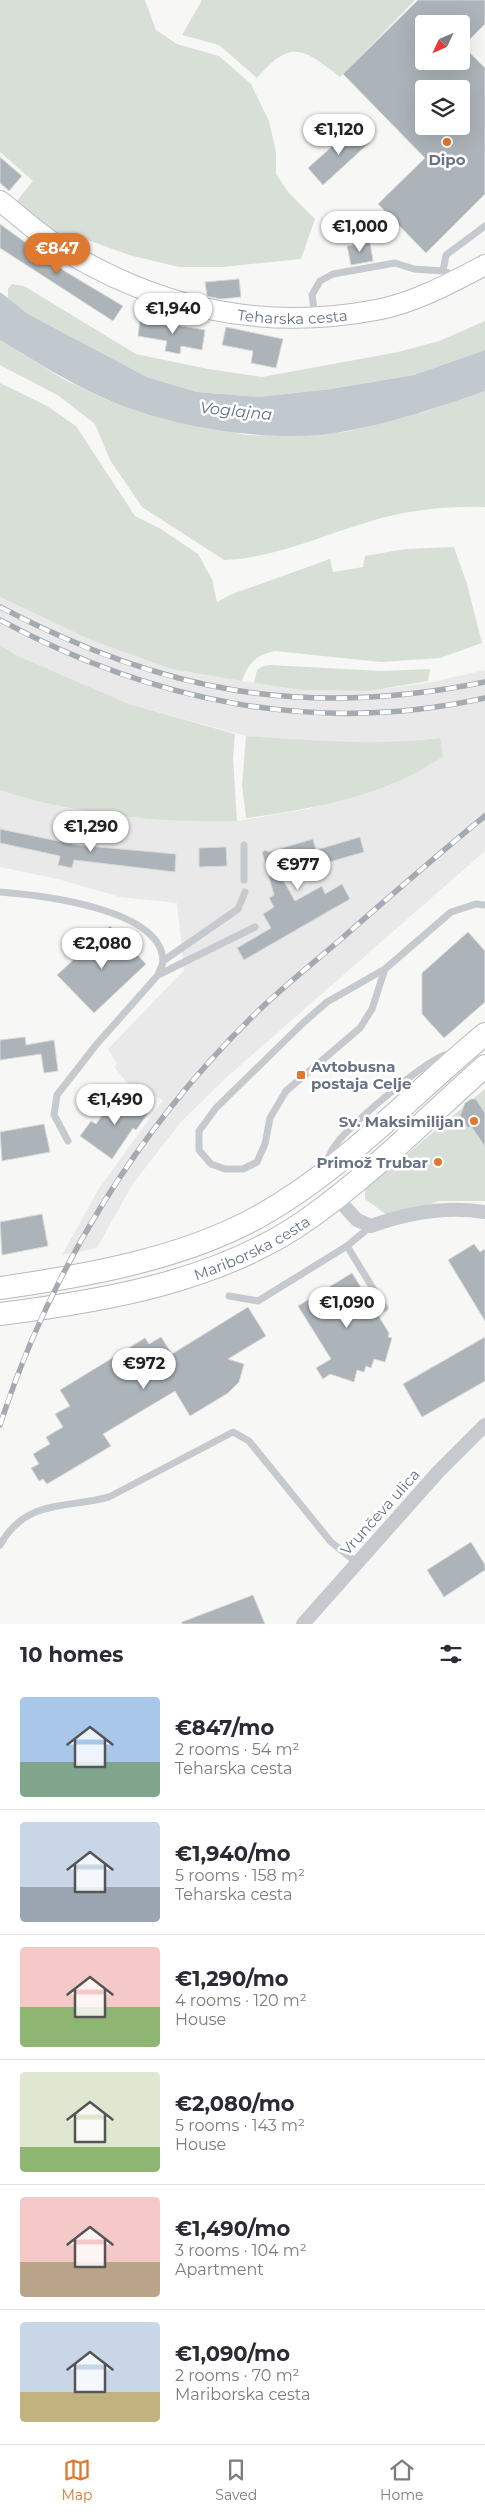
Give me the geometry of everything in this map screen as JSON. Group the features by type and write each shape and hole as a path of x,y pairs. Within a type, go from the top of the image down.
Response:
{"main road":[{"name":"Mariborska cesta","path":"0,1288 98,1272 154,1257 232,1230 267,1212 322,1175 485,1034"},
{"name":"Mariborska cesta","path":"0,1314 100,1299 207,1270 277,1238 307,1220 336,1197 485,1066"}],"street":[{"name":"Teharska cesta","path":"0,201 66,251 128,282 176,302 222,313 270,318 315,317 378,310 462,278 485,265"},
{"path":"336,1197 357,1220 370,1226 391,1218 461,1208 485,1212"},
{"name":"Vrunčeva ulica","path":"303,1624 356,1562 485,1424"}],"lane":[{"path":"443,271 446,255 485,226"},
{"path":"315,317 312,295 320,281 333,274 396,263 414,269 443,271 462,278"},
{"path":"244,845 244,880"},
{"path":"0,892 34,894 121,915 146,931 157,944 163,961"},
{"path":"158,975 163,961 238,909 245,892"},
{"path":"385,969 372,1009 360,1028 286,1091 270,1118 265,1144 257,1162 242,1169 225,1169 210,1164 199,1150 198,1131 216,1108 327,1002 385,969 451,912 476,904 485,905"},
{"path":"68,1141 54,1115 57,1095 96,1045 158,975 254,926"},
{"path":"229,1296 258,1301 347,1246 370,1226"},
{"path":"347,1246 385,1308"},
{"path":"0,1545 18,1521 34,1511 109,1497 233,1432 249,1441 330,1542 356,1562"}],"shaded area":[{"path":"0,0 145,0 156,30 177,44 219,56 251,84 269,121 276,152 276,174 289,193 315,219 301,259 223,267 179,267 129,255 85,239 64,243 16,202 33,181 0,152"},
{"path":"202,0 415,0 340,77 307,54 298,52 280,57 269,65 257,78 219,45 182,35"},
{"path":"12,284 24,286 136,354 208,369 262,377 398,352 439,341 485,321 485,350 414,375 331,389 258,397 197,392 147,377 28,314 8,299 8,289"},
{"path":"0,340 63,379 107,400 245,435 291,436 346,432 424,412 485,391 485,507 441,508 397,514 279,551 224,560 142,507 110,460 95,424 59,396 0,365"},
{"path":"0,383 47,406 76,426 135,516 161,529 198,554 212,579 217,602 232,594 330,559 333,572 363,567 365,556 405,549 454,547 467,584 482,643 440,658 381,662 275,651 254,660 247,669 242,681 171,669 91,640 0,597"},
{"path":"0,597 91,640 171,669 254,683 301,690 369,691 432,682 485,670 485,851 228,1076 180,1123 132,1185 97,1248 62,1255 98,1190 163,1100 128,1084 114,1067 117,1064 108,1049 184,970 177,903 120,897 58,879 0,867 0,790 65,808 127,817 237,821 308,809 399,781 439,738 378,744 326,743 246,736 129,704 18,656 0,645"},
{"path":"0,645 18,656 129,704 235,734 233,758 237,821 177,821 117,816 58,806 0,790"},
{"path":"263,666 382,671 430,669 428,681 369,691 301,690 254,683 257,670"},
{"path":"246,736 367,742 440,738 443,757 405,779 362,795 304,809 246,818 242,785"},
{"path":"485,1089 485,1201 439,1201 391,1218 365,1199 365,1189"}],"water":[{"name":"Voglajna","path":"0,292 28,314 147,377 197,392 258,397 331,389 414,375 485,350 485,391 399,419 347,431 319,435 257,435 193,426 132,409 92,393 0,340"}],"building":[{"name":"Dipo","path":"418,0 485,0 485,24 470,39 470,15 415,15 415,70 470,70 470,53 485,68 485,194 426,253 378,204 425,158 343,74"},
{"path":"355,126 369,143 323,185 308,168"},
{"path":"0,157 22,176 9,191 0,183"},
{"path":"0,224 66,272 123,306 113,321 0,248"},
{"path":"370,242 373,261 351,265 347,246"},
{"path":"239,279 241,297 220,299 207,296 205,282"},
{"path":"140,319 205,330 202,350 181,346 180,354 165,351 167,341 138,336"},
{"path":"226,327 283,339 276,368 251,363 253,351 222,345"},
{"path":"0,829 77,845 176,854 175,872 74,860 72,868 58,865 60,856 0,843"},
{"path":"360,837 364,852 281,876 295,901 322,886 325,894 342,884 350,899 244,960 237,948 271,928 263,914 274,907 269,898 274,895 262,852 313,839 316,850"},
{"path":"226,847 227,866 199,867 199,848"},
{"path":"110,926 146,964 94,1013 57,975"},
{"path":"468,932 485,951 485,1002 444,1038 422,1014 422,973"},
{"path":"25,1037 26,1045 54,1040 58,1071 44,1073 41,1054 0,1060 0,1040"},
{"path":"119,1092 148,1113 136,1130 133,1128 112,1159 80,1136 91,1121 96,1124"},
{"name":"Sv. Maksimilijan","path":"471,1099 476,1099 485,1113 485,1147 471,1126 468,1128 460,1116 465,1103"},
{"path":"44,1124 50,1152 2,1161 0,1132"},
{"path":"42,1214 48,1246 2,1255 0,1222"},
{"path":"474,1244 480,1252 485,1249 485,1321 448,1260"},
{"path":"352,1273 389,1333 388,1337 392,1338 385,1362 374,1359 371,1368 366,1366 364,1372 357,1370 354,1382 330,1374 323,1379 316,1368 331,1359 298,1306"},
{"path":"248,1307 266,1336 228,1359 244,1364 239,1382 228,1393 190,1416 175,1391 103,1434 111,1446 47,1484 43,1479 39,1481 31,1468 39,1464 33,1454 50,1444 46,1437 63,1427 55,1414 70,1406 60,1390 145,1338 149,1344 161,1337 172,1354"},
{"path":"485,1337 485,1381 422,1417 403,1384"},
{"path":"471,1542 485,1565 485,1570 444,1597 427,1570"},
{"path":"253,1595 265,1624 182,1624 182,1622"}],"railway":[{"path":"0,607 60,636 119,660 177,678 235,690 295,697 356,698 419,693 485,682"},
{"path":"0,620 57,648 115,672 175,690 235,704 297,711 359,713 422,709 485,698"},
{"path":"0,1425 20,1368 44,1312 71,1258 135,1155 172,1106 211,1060 263,1006 485,816"}],"place":[{"name":"Dipo","path":"447,142"},
{"name":"Avtobusna postaja Celje","path":"301,1075"},
{"name":"Sv. Maksimilijan","path":"474,1121"},
{"name":"Primož Trubar","path":"438,1162"}]}
